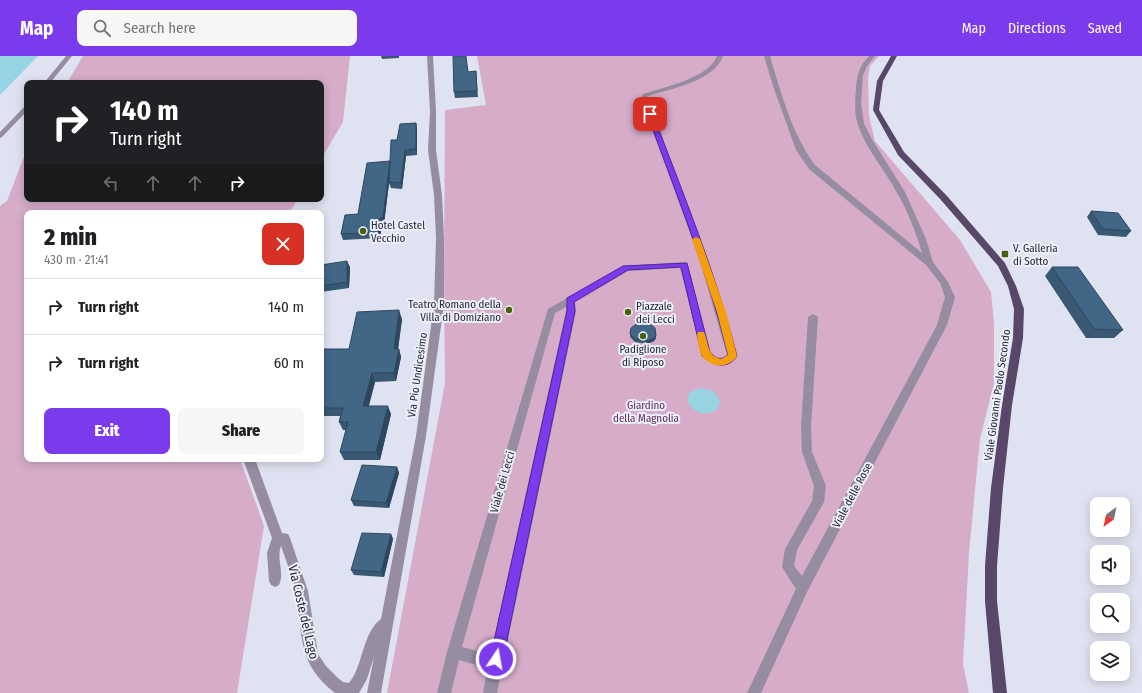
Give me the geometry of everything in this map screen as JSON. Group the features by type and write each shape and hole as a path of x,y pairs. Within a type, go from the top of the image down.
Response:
{"main road":[{"name":"Viale Giovanni Paolo Secondo","path":"894,56 880,81 876,110 900,153 944,198 1002,265 1012,286 1018,310 1018,338 1007,405 996,495 991,566 992,608 1000,693"}],"street":[{"path":"49,80 69,56"},
{"name":"Via Pio Undicesimo","path":"374,693 421,436 439,304 440,238 438,195 432,150 433,110 430,56"},
{"path":"490,693 571,311 570,300 626,268 684,264 706,354 713,361 721,363 728,360 732,356 709,273 644,100 645,95 690,80 711,70 720,60 720,56"},
{"path":"767,56 771,64 776,86 800,150 812,167 929,263"},
{"path":"771,64 776,56"},
{"path":"872,56 864,65 860,76 858,103 861,124 869,141 901,192 922,239 929,263"},
{"path":"0,136 24,110"},
{"name":"Viale delle Rose","path":"754,693 803,588 942,325 950,297 944,282 929,263"},
{"name":"Viale dei Lecci","path":"444,693 454,652 551,311 570,300"},
{"path":"803,588 788,567 791,549 818,502 820,486 807,452 806,427 813,317"},
{"name":"Via Coste del Lago","path":"250,462 278,539"},
{"name":"Via Coste del Lago","path":"275,582 272,549 274,543 278,539 284,538 302,591 312,656 321,671 341,689 352,690 357,686 362,676 366,657 387,620"},
{"path":"454,652 484,660 493,674"}],"green space":[{"path":"83,56 350,56 343,122 324,154 324,80 69,80"},
{"name":"Giardino della Magnolia","path":"477,56 879,56 870,66 868,77 869,116 875,141 960,240 991,292 994,324 994,383 980,439 969,552 963,664 969,693 387,693 445,383 445,110 486,105"},
{"path":"24,157 24,202 296,202 291,210 24,210 24,462 241,462 264,526 237,693 0,693 0,206 7,201"}],"water":[{"path":"0,56 38,56 0,95"},
{"path":"701,388 713,391 720,400 717,410 707,413 700,413 693,409 687,401 690,392"}],"building":[{"path":"453,56 466,56 468,72 476,71 477,91 454,92"},
{"path":"416,123 416,149 405,150 401,183 389,182 391,140 397,140 400,124"},
{"path":"390,161 383,218 380,218 378,232 341,234 345,215 358,214 367,163"},
{"path":"1091,211 1118,213 1131,231 1103,229"},
{"path":"347,261 347,282 324,286 324,265"},
{"path":"1052,267 1078,267 1123,330 1094,329"},
{"path":"399,310 394,349 399,349 394,373 372,373 363,406 388,406 376,452 340,452 348,422 339,422 343,408 324,408 324,349 349,349 357,312"},
{"name":"Padiglione di Riposo","path":"639,322 649,323 655,328 655,338 647,341 635,339 630,334 631,328"},
{"path":"362,465 397,467 386,503 351,500"},
{"path":"362,533 391,534 381,572 351,570"}],"slow traffic":[{"path":"696,239 721,312 732,356 728,360 721,363 713,361 706,354 701,335"}],"place":[{"name":"Hotel Castel Vecchio","path":"363,231"},
{"name":"V. Galleria di Sotto","path":"1005,254"},
{"name":"Teatro Romano della Villa di Domiziano","path":"509,310"},
{"name":"Piazzale dei Lecci","path":"628,312"},
{"name":"Padiglione di Riposo","path":"643,336"}],"route":[{"path":"496,659 571,311 570,300 626,268 684,264 706,354 713,361 721,363 728,360 732,356 711,280 650,114"}]}
